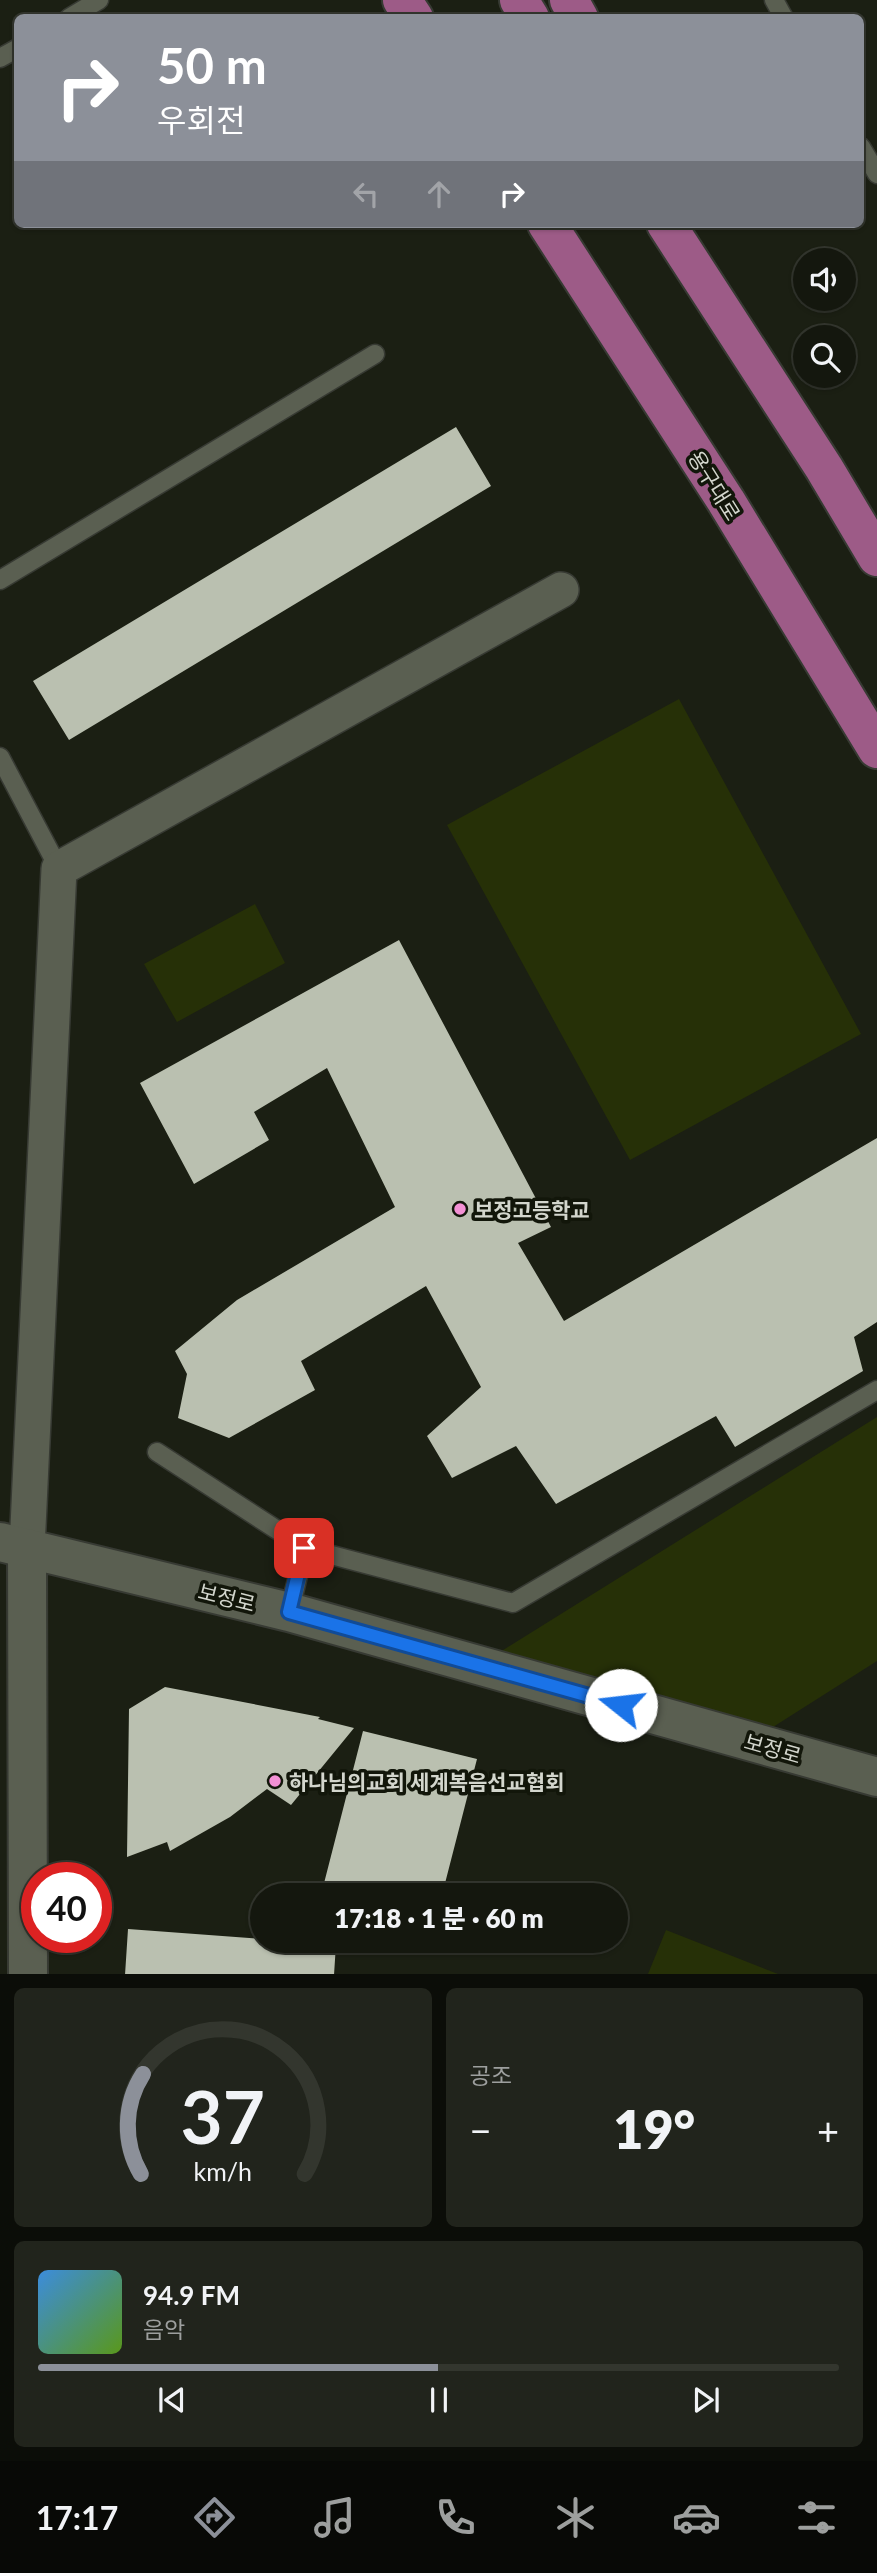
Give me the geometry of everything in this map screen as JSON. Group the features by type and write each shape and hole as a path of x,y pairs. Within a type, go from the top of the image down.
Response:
{"main road":[{"name":"용구대로","path":"550,228 726,501 877,749"},
{"path":"669,228 761,369 877,557"},
{"path":"688,228 761,369"}],"street":[{"path":"28,1974 13,1545 59,869 561,590"},
{"name":"보정로","path":"13,1545 289,1612 877,1777"}],"lane":[{"path":"76,14 99,0"},
{"path":"864,152 877,174"},
{"path":"0,580 375,354"},
{"path":"0,757 59,869"},
{"path":"157,1452 304,1548 513,1603 877,1390"},
{"path":"289,1612 304,1548"}],"green space":[{"path":"679,699 861,1034 630,1160 447,825"},
{"path":"255,904 285,963 177,1022 144,964"},
{"path":"877,1417 877,1661 751,1741 479,1665"},
{"path":"666,1930 778,1974 648,1974"}],"building":[{"path":"456,427 491,486 69,740 33,681"},
{"path":"399,940 551,1227 518,1243 564,1321 877,1138 877,1322 854,1337 863,1371 735,1447 716,1416 556,1504 516,1446 452,1478 427,1436 481,1387 426,1286 301,1361 315,1390 229,1438 178,1418 187,1374 175,1351 237,1300 395,1207 327,1068 254,1112 269,1140 194,1184 140,1083"},
{"path":"165,1687 320,1717 318,1719 354,1728 291,1805 267,1789 230,1817 170,1851 167,1842 127,1857 129,1709"},
{"path":"363,1731 477,1759 445,1883 324,1883"},
{"path":"128,1929 250,1938 250,1953 335,1953 334,1974 125,1974"}],"place":[{"name":"보정고등학교","path":"460,1209"},
{"name":"하나님의교회 세계복음선교협회","path":"275,1781"}],"route":[{"path":"304,1548 289,1612 621,1705"}]}
